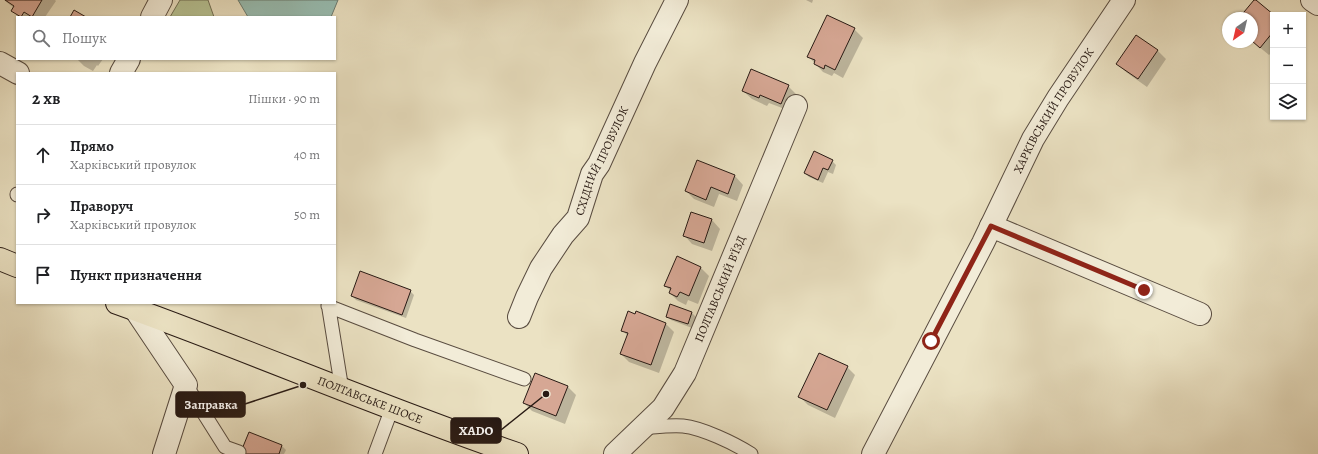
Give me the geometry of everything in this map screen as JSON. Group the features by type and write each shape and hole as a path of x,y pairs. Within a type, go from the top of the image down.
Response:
{"highway":[{"path":"0,259 16,266"},
{"name":"ПОЛТАВСЬКЕ ШОСЕ","path":"128,305 342,390 472,439 517,454"}],"street":[{"path":"153,16 161,0"},
{"name":"СХІДНИЙ ПРОВУЛОК","path":"519,317 541,268 563,235 578,218 592,174 599,164 645,63 677,0"},
{"name":"ХАРКІВСЬКИЙ ПРОВУЛОК","path":"873,454 991,226 1033,139 1058,98 1124,0"},
{"path":"1312,0 1318,4"},
{"path":"122,72 128,60"},
{"path":"0,62 16,72"},
{"name":"ПОЛТАВСЬКИЙ В’ЇЗД","path":"615,454 663,408 684,373 796,106"},
{"path":"991,226 1200,314"},
{"name":"ПОЛТАВСЬКЕ ШОСЕ","path":"128,305 186,385"},
{"path":"164,454 186,385"}],"lane":[{"path":"328,304 415,340 524,379"},
{"path":"328,304 342,390"},
{"path":"186,385 225,447 239,452"},
{"path":"375,454 392,408"},
{"path":"642,428 684,426 711,434 751,454"}],"green space":[{"path":"180,0 208,0 214,16 171,16"}],"water":[{"path":"238,0 338,0 331,16 247,16"}],"building":[{"path":"5,0 42,0 33,16 24,12 22,16 19,16 11,11 14,6"},
{"path":"1254,0 1256,0 1270,12 1270,36 1260,48 1258,46 1258,12 1244,12"},
{"path":"74,10 84,16 71,16"},
{"path":"827,15 855,28 835,70 825,65 824,69 814,64 815,60 807,57"},
{"path":"1136,35 1158,50 1138,79 1116,64"},
{"path":"751,69 789,85 781,104 760,95 759,98 742,91"},
{"path":"814,151 833,160 828,170 823,168 818,180 804,173"},
{"path":"697,160 735,175 728,194 711,187 706,200 685,191"},
{"path":"691,212 712,219 704,243 683,236"},
{"path":"677,256 701,267 689,296 680,292 677,297 669,293 671,288 664,286"},
{"path":"360,271 411,290 402,315 351,296"},
{"path":"670,304 692,312 688,324 666,317"},
{"path":"628,311 635,314 636,311 666,323 651,365 620,354 628,333 621,331"},
{"path":"819,353 848,366 827,410 798,397"},
{"path":"535,373 568,386 556,416 523,403"},
{"path":"249,432 282,445 279,454 240,454"}],"place":[{"name":"Заправка","path":"303,385"},
{"name":"XADO","path":"546,394"}],"route":[{"path":"931,341 991,226 1144,290"}]}
